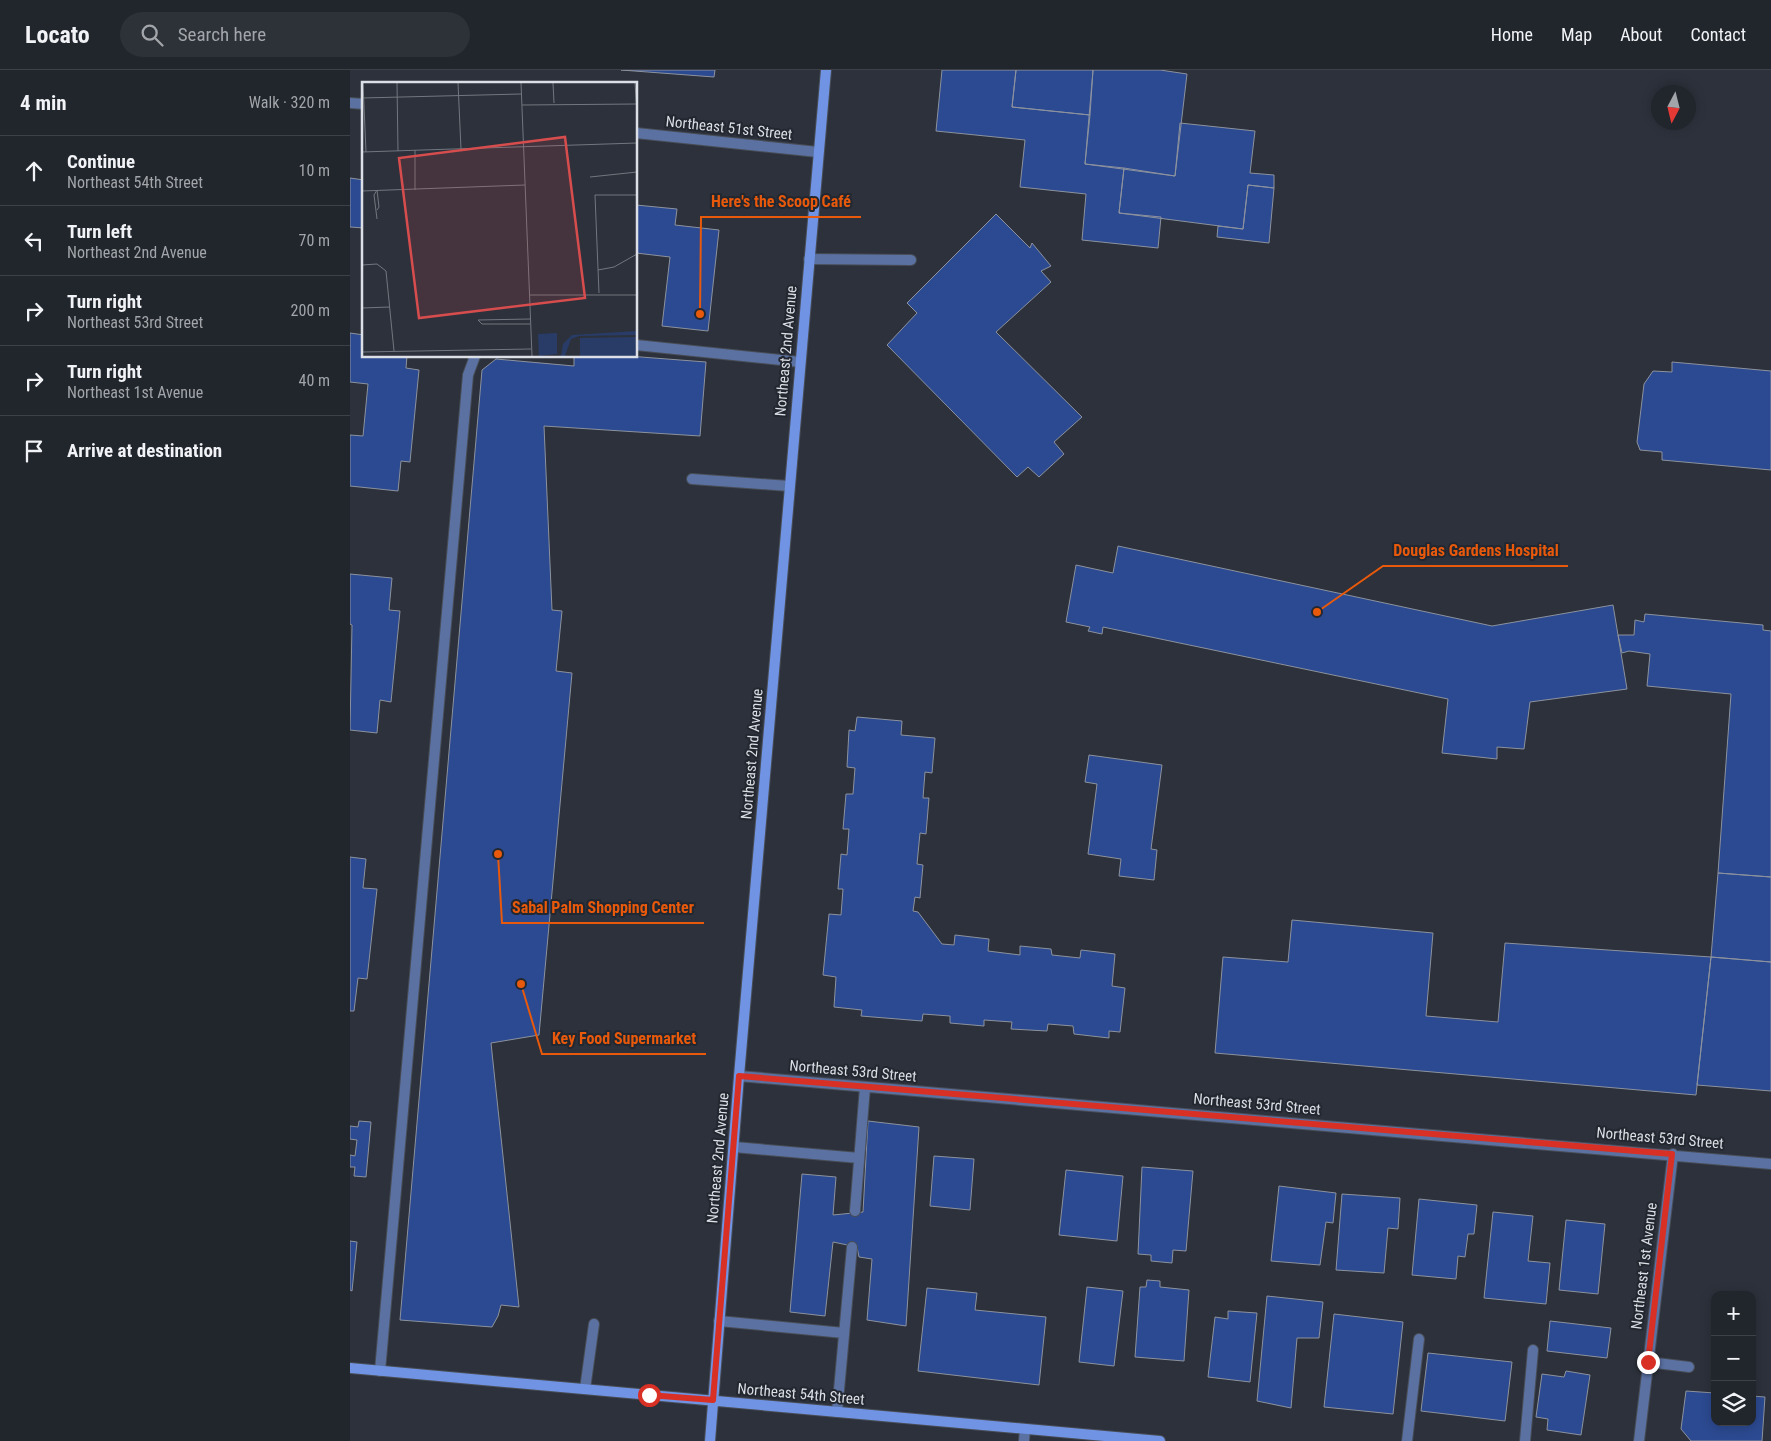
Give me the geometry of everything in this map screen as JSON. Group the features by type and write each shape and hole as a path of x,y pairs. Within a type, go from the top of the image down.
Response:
{"main road":[{"name":"Northeast 2nd Avenue","path":"710,1441 739,1076 826,70"},
{"name":"Northeast 54th Street","path":"350,1368 1160,1441"}],"street":[{"name":"Northeast 51st Street","path":"638,133 818,152"},
{"path":"809,259 911,260"},
{"path":"638,345 800,362"},
{"path":"380,1370 468,375 474,358"},
{"path":"692,479 789,486"},
{"name":"Northeast 53rd Street","path":"739,1076 1672,1154 1771,1164"},
{"path":"855,1211 865,1087"},
{"path":"734,1147 860,1158"},
{"name":"Northeast 1st Avenue","path":"1639,1441 1672,1154"},
{"path":"837,1412 852,1247"},
{"path":"719,1321 844,1333"},
{"path":"585,1389 594,1324"},
{"path":"1407,1441 1419,1339"},
{"path":"1525,1441 1533,1350"},
{"path":"1648,1362 1689,1367"},
{"path":"1024,1441 1025,1429"}],"building":[{"path":"621,70 715,70 714,77"},
{"path":"942,70 1016,70 1012,107 1090,115 1085,164 1124,168 1119,213 1161,217 1158,248 1082,240 1086,194 1020,187 1025,140 936,131"},
{"path":"1016,70 1093,70 1090,115 1012,107"},
{"path":"1093,70 1160,70 1187,74 1175,176 1085,164"},
{"path":"1180,123 1255,131 1250,173 1274,175 1274,188 1248,185 1243,229 1119,213 1124,168 1175,176"},
{"path":"350,178 362,180 362,228 350,227"},
{"path":"1248,185 1274,188 1269,243 1217,237 1218,226 1243,229"},
{"path":"638,205 677,209 675,225 719,230 708,331 662,326 670,257 638,253"},
{"path":"996,214 1030,248 1032,243 1051,266 1041,271 1051,282 996,332 1082,417 1054,442 1064,454 1039,477 1028,467 1017,477 887,345 917,313 907,303"},
{"path":"350,333 362,335 362,358 407,358 406,368 419,370 410,462 401,461 398,491 350,486 350,435 363,436 368,384 350,382"},
{"path":"638,357 706,362 700,436 544,426 552,610 562,611 556,671 572,673 539,1035 491,1043 519,1307 501,1305 492,1327 400,1320 482,370 496,359 574,366 574,358"},
{"path":"1672,362 1771,371 1771,470 1662,460 1662,452 1640,450 1637,442 1644,384 1653,371 1672,372"},
{"path":"1118,546 1492,626 1613,605 1627,689 1530,702 1524,749 1497,747 1497,759 1442,753 1448,699 1103,627 1102,634 1088,631 1090,627 1066,622 1076,565 1113,573"},
{"path":"350,574 392,578 389,610 400,611 391,702 380,700 377,733 350,730 352,625 350,624"},
{"path":"1645,614 1763,625 1763,630 1771,631 1771,877 1718,873 1731,694 1647,686 1650,654 1629,651 1622,653 1618,635 1634,635 1635,620 1644,622"},
{"path":"857,717 902,721 901,735 935,738 932,773 925,772 923,798 929,798 926,834 920,833 917,864 923,865 920,898 915,897 913,911 918,912 942,944 954,945 955,935 989,939 988,951 1020,955 1020,946 1051,949 1052,955 1080,958 1081,950 1115,954 1112,986 1125,988 1120,1032 1109,1031 1109,1038 1074,1034 1073,1026 1048,1024 1047,1031 1011,1029 1012,1022 984,1020 984,1026 950,1023 950,1016 923,1014 922,1021 861,1016 862,1010 834,1007 836,977 823,975 829,914 841,915 843,889 838,889 841,854 847,855 849,829 843,829 846,794 853,794 855,768 847,767 849,730 855,731"},
{"path":"1089,755 1162,765 1151,849 1157,850 1154,880 1119,876 1121,859 1088,854 1097,784 1085,782"},
{"path":"350,857 366,859 363,888 377,889 367,979 358,978 354,1011 350,1011"},
{"path":"1718,873 1771,877 1771,962 1711,957"},
{"path":"1292,920 1433,933 1426,1016 1498,1022 1505,943 1711,957 1696,1095 1215,1053 1223,957 1288,962"},
{"path":"1711,957 1771,962 1771,1091 1697,1085"},
{"path":"359,1121 371,1122 366,1177 354,1176 355,1167 350,1167 350,1155 355,1156 357,1140 350,1139 350,1126 358,1127"},
{"path":"868,1121 919,1127 906,1326 867,1320 872,1259 859,1257 857,1247 833,1242 825,1316 790,1312 802,1174 836,1177 833,1215 863,1212"},
{"path":"934,1156 974,1159 970,1210 930,1206"},
{"path":"1142,1167 1193,1171 1186,1251 1173,1250 1172,1263 1151,1261 1151,1255 1138,1254"},
{"path":"1066,1170 1123,1176 1117,1241 1059,1235"},
{"path":"1279,1186 1336,1193 1333,1223 1326,1222 1320,1265 1271,1261"},
{"path":"1342,1194 1400,1198 1398,1229 1388,1228 1384,1273 1336,1270"},
{"path":"1419,1199 1477,1205 1474,1234 1468,1234 1465,1257 1458,1256 1456,1279 1412,1275"},
{"path":"1493,1212 1533,1216 1528,1261 1550,1263 1546,1304 1484,1298"},
{"path":"1566,1220 1605,1224 1598,1294 1559,1290"},
{"path":"350,1241 357,1242 352,1291 350,1290"},
{"path":"1147,1280 1160,1281 1160,1287 1189,1290 1184,1361 1135,1357 1140,1287 1146,1287"},
{"path":"1087,1287 1123,1291 1114,1366 1079,1362"},
{"path":"927,1288 977,1293 975,1310 1046,1317 1039,1385 918,1371"},
{"path":"1267,1296 1323,1302 1319,1338 1297,1338 1291,1408 1257,1401"},
{"path":"1228,1311 1257,1313 1250,1382 1208,1377 1215,1317 1228,1319"},
{"path":"1334,1314 1403,1322 1393,1414 1324,1407"},
{"path":"1550,1321 1611,1328 1607,1358 1547,1351"},
{"path":"1428,1353 1512,1362 1505,1421 1421,1411"},
{"path":"1566,1371 1590,1375 1581,1435 1547,1430 1548,1419 1536,1417 1542,1374 1564,1377"},
{"path":"1686,1391 1711,1393 1711,1426 1756,1426 1756,1396 1765,1397 1762,1441 1691,1441 1681,1429"}],"place":[{"name":"Here's the Scoop Café","path":"700,314"},
{"name":"Douglas Gardens Hospital","path":"1317,612"},
{"name":"Sabal Palm Shopping Center","path":"498,854"},
{"name":"Key Food Supermarket","path":"521,984"}],"route":[{"path":"649,1395 713,1400 739,1076 1672,1154 1648,1362"}]}
